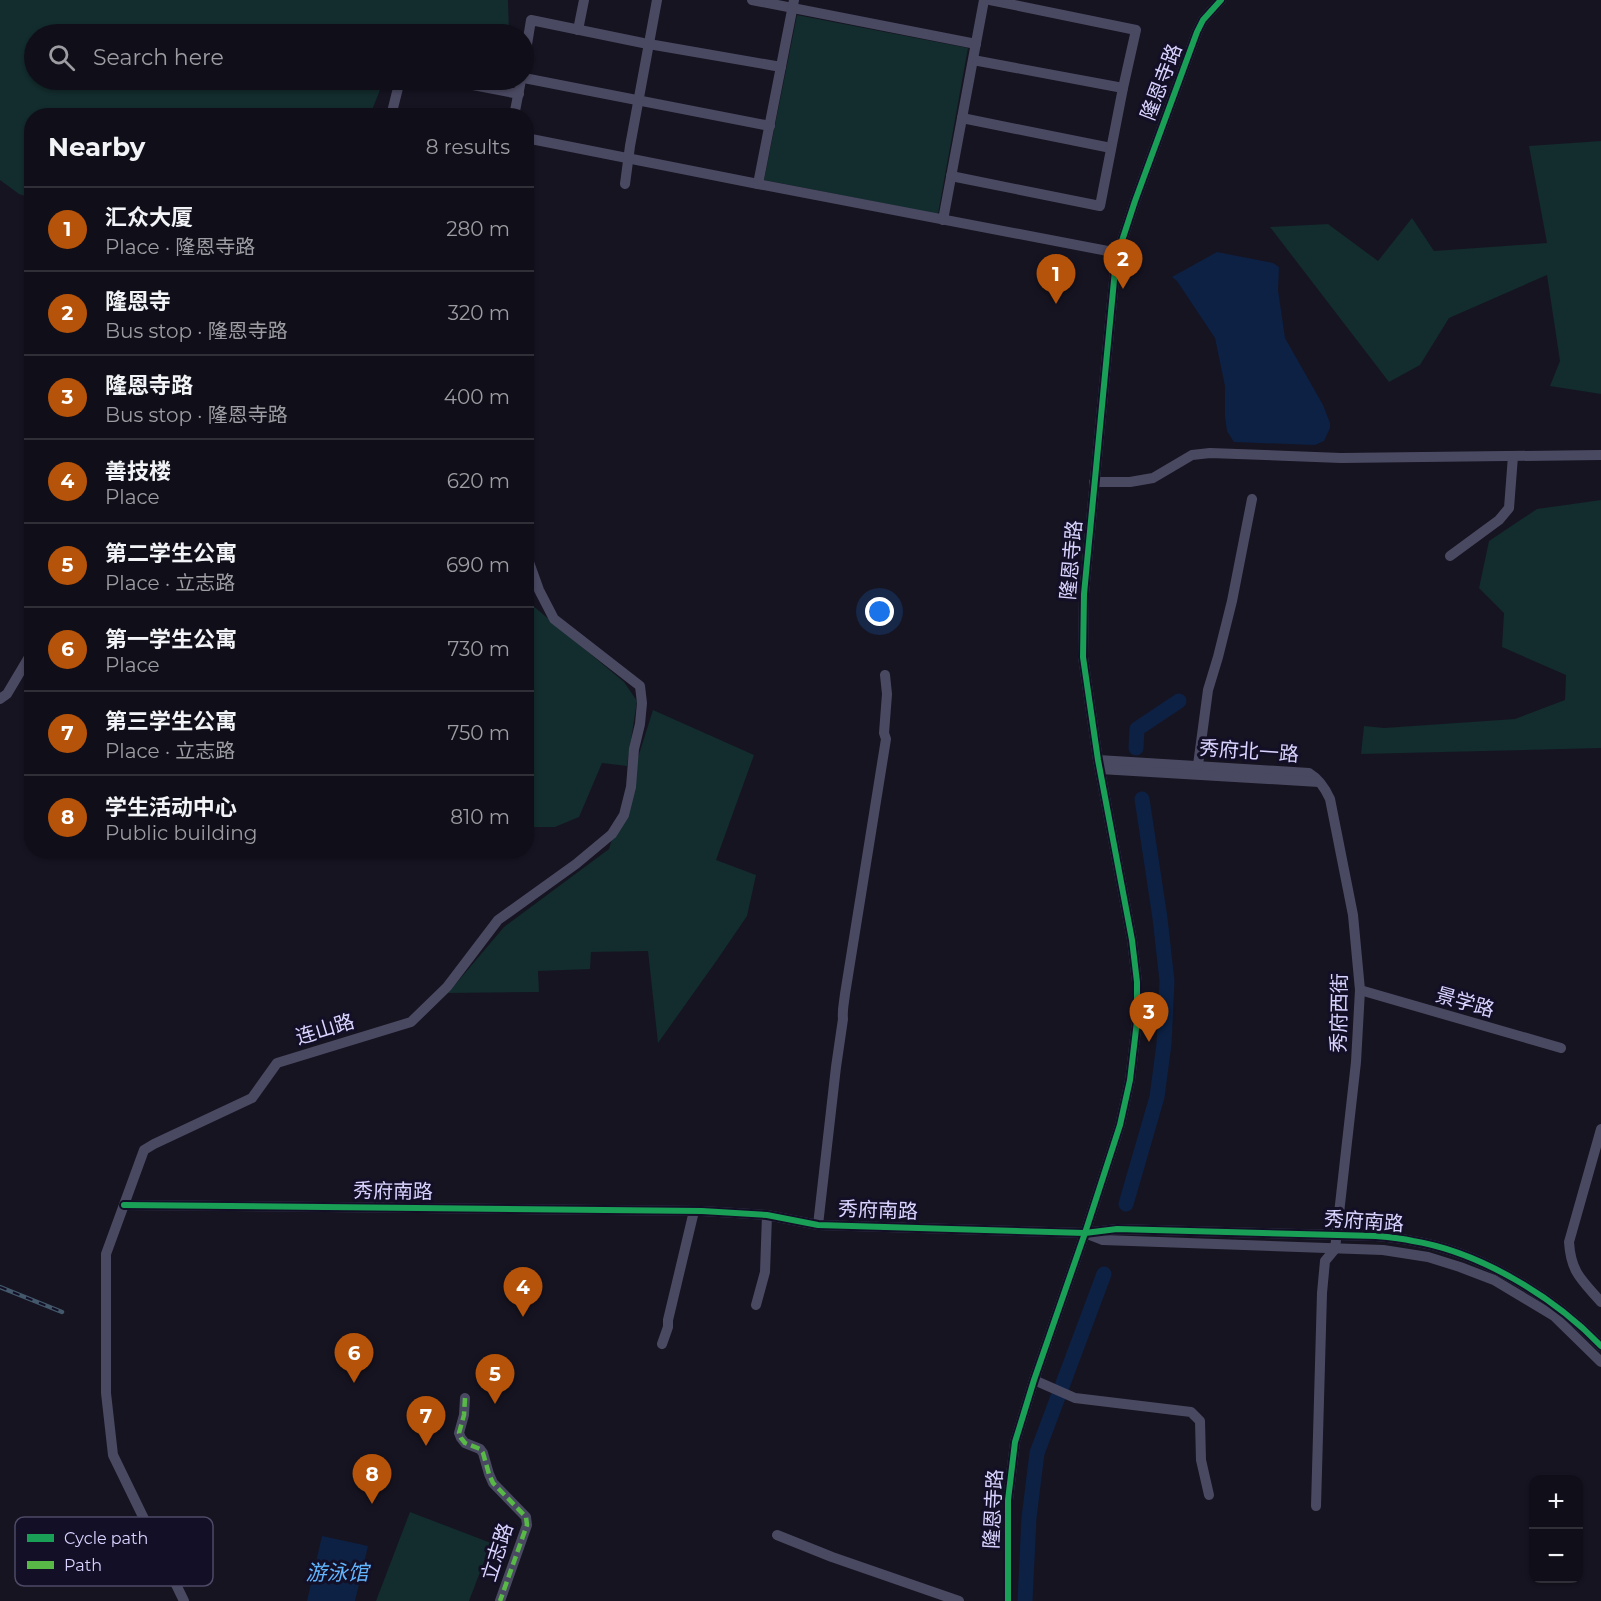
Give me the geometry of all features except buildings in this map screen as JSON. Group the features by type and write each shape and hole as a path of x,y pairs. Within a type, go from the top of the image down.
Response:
{"street":[{"path":"578,30 584,0"},
{"path":"625,184 657,0"},
{"path":"752,0 793,4 976,44"},
{"path":"943,220 984,0"},
{"path":"951,176 1100,206 1136,30 990,0"},
{"name":"隆恩寺路","path":"1008,1601 1007,1528 1015,1442 1038,1382 1126,1103 1137,1020 1137,982 1132,940 1099,764 1085,677 1083,647 1084,594 1118,253 1153,150 1203,20 1221,0"},
{"path":"758,184 793,4"},
{"path":"530,24 531,20 781,67"},
{"path":"973,60 1123,88"},
{"path":"534,81 770,126"},
{"path":"393,108 398,90"},
{"path":"498,90 519,94"},
{"path":"516,108 520,90"},
{"path":"962,118 1111,148"},
{"path":"534,140 1118,253"},
{"path":"1094,482 1130,482 1153,478 1192,455 1210,453 1341,458 1601,455"},
{"path":"1450,555 1499,520 1509,508 1513,456"},
{"path":"1198,765 1208,690 1232,602 1252,499"},
{"name":"连山路","path":"143,1517 113,1455 106,1393 106,1254 144,1150 252,1098 277,1063 411,1022 447,987 498,920 576,864 612,834 624,815 631,787 634,749 640,724 642,703 640,686 554,619 534,577"},
{"path":"0,699 7,694 24,665"},
{"path":"818,1224 843,1019 844,994 886,739 884,733 887,693 885,675"},
{"name":"秀府北一路","path":"1099,764 1198,765 1309,772 1319,782"},
{"name":"秀府北一路","path":"1099,764 1319,782"},
{"name":"秀府西街","path":"1316,1506 1322,1293 1325,1261 1335,1249 1337,1234 1356,1062 1360,990 1356,938 1349,892 1330,799 1319,782"},
{"name":"景学路","path":"1360,990 1561,1048"},
{"path":"1601,1129 1569,1242 1570,1258 1576,1273 1601,1302"},
{"name":"秀府南路","path":"124,1205 694,1211 766,1215 818,1224 1085,1233 1117,1229 1376,1236 1414,1241 1463,1256 1512,1278 1561,1309 1597,1344 1601,1362"},
{"path":"662,1344 668,1327 694,1211"},
{"path":"756,1305 765,1272 766,1215"},
{"name":"秀府南路","path":"1085,1233 1103,1240 1383,1250 1428,1257 1494,1280 1597,1344"},
{"path":"1038,1382 1075,1398 1191,1412 1200,1421 1201,1460 1209,1495"},
{"name":"立志路","path":"465,1398 464,1415 459,1433 461,1438 465,1443 480,1449 493,1483 526,1517 527,1525 500,1601"},
{"path":"777,1535 832,1557 959,1601"},
{"name":"连山路","path":"177,1586 184,1601"}],"green space":[{"path":"0,0 508,0 509,24 24,24 24,90 380,90 373,108 24,108 24,196 0,180"},
{"path":"797,15 968,48 938,214 764,180"},
{"path":"1601,141 1601,394 1550,386 1560,361 1547,275 1449,318 1420,365 1389,382 1270,227 1328,224 1378,261 1412,218 1434,251 1547,243 1529,146"},
{"path":"1601,500 1601,748 1361,754 1364,726 1384,728 1515,719 1565,700 1566,675 1502,647 1504,613 1479,588 1489,541 1537,509"},
{"path":"534,607 624,682 637,701 627,766 602,763 579,817 555,827 534,827"},
{"path":"653,710 754,755 716,860 756,875 747,916 658,1043 648,951 591,952 590,969 538,971 539,992 448,993 504,927 609,849"},
{"path":"410,1512 491,1543 469,1601 376,1601"}],"water":[{"path":"1217,252 1273,263 1279,267 1278,290 1285,338 1323,405 1330,423 1324,441 1315,445 1234,442 1227,431 1225,386 1215,338 1172,277"},
{"name":"游泳馆","path":"322,1536 368,1546 355,1601 307,1601"}],"waterway":[{"path":"1136,748 1137,729 1179,701"},
{"path":"1126,1204 1157,1097 1164,1044 1167,981 1142,799"},
{"path":"1025,1601 1029,1518 1037,1453 1104,1274"}],"railway":[{"path":"0,1287 62,1312"}],"marked path":[{"path":"465,1398 464,1415 459,1433 461,1438 465,1443 480,1449 493,1483 526,1517 527,1525 500,1601"}],"cycle path":[{"path":"1008,1601 1008,1500 1015,1442 1120,1125 1130,1080 1137,1021 1137,982 1132,940 1098,760 1083,657 1084,594 1115,270 1118,253 1135,201 1197,32 1203,20 1221,0"},
{"path":"124,1205 702,1211 767,1215 818,1225 1085,1233 1117,1229 1376,1236 1438,1247 1490,1266 1539,1294 1561,1310 1601,1346"}],"place":[{"name":"隆恩寺","path":"1123,289"},
{"name":"汇众大厦","path":"1056,304"},
{"name":"隆恩寺路","path":"1149,1042"},
{"name":"善技楼","path":"523,1317"},
{"name":"第一学生公寓","path":"354,1383"},
{"name":"第二学生公寓","path":"495,1404"},
{"name":"第三学生公寓","path":"426,1446"},
{"name":"学生活动中心","path":"372,1504"}]}
